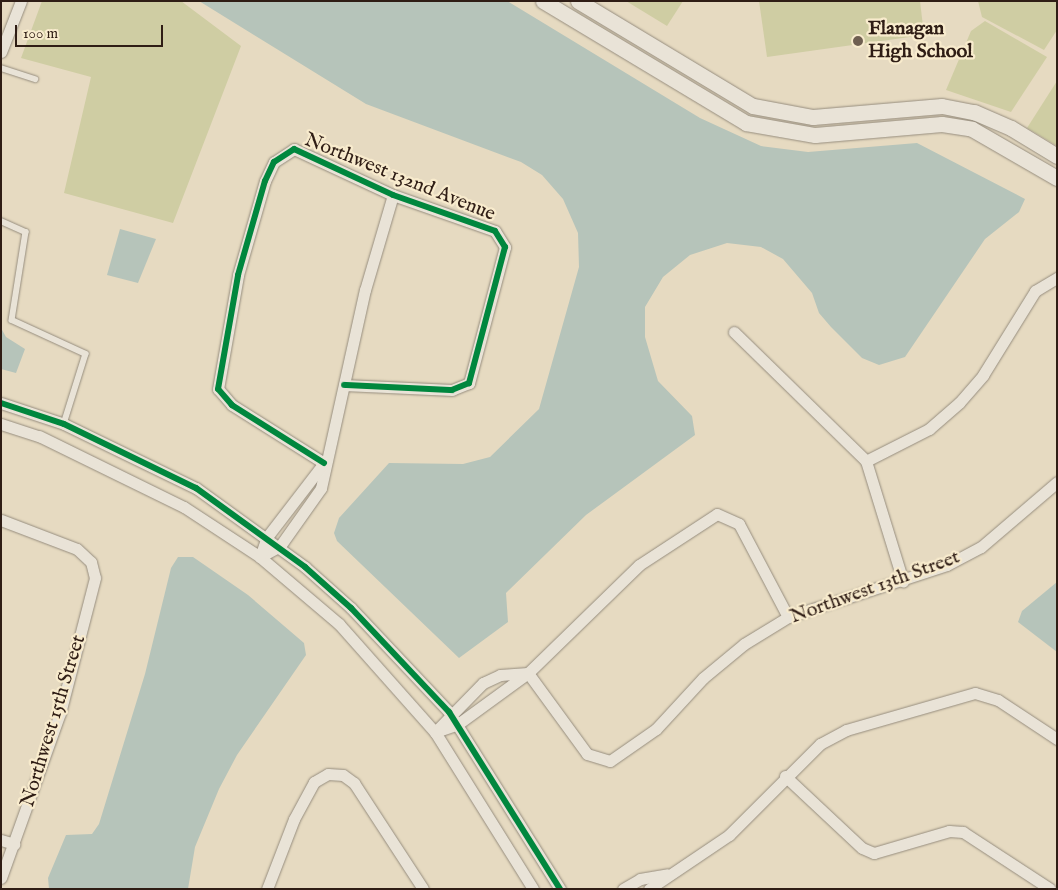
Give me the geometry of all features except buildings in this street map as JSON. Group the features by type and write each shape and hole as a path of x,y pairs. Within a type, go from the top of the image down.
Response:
{"street":[{"path":"1,52 21,1"},
{"path":"543,1 564,8 746,122 815,135 934,124 972,129 1057,178"},
{"path":"578,1 753,106 813,117 942,106 974,112 1011,128 1057,156"},
{"name":"Northwest 132nd Avenue","path":"324,463 232,405 218,389 238,275 265,181 274,162 284,152 306,152 394,195 481,225 502,238 506,258 469,383 452,390 344,385"},
{"path":"260,557 280,546 321,488 324,463 365,290 394,195"},
{"path":"866,461 929,429 959,403 983,375 1035,291 1056,278"},
{"path":"734,332 866,461 903,581"},
{"path":"1,403 64,424 196,488 280,546 351,608 449,712 560,889"},
{"path":"1,424 108,468 184,506 260,557 339,624 436,732 532,889"},
{"path":"260,557 267,537 324,463"},
{"name":"Northwest 13th Street","path":"528,672 587,754 598,761 610,760 639,743 703,678 744,644 788,617 842,596 903,581 980,547 1057,482"},
{"path":"436,732 458,724 528,672 639,565 704,520 724,515 744,532 788,617"},
{"name":"Northwest 15th Street","path":"1,520 77,549 91,562 95,578 60,712 1,878"},
{"path":"436,732 449,712 492,678 528,672"},
{"path":"649,889 729,835 785,776 820,744 846,730 907,710 986,695 1057,739"},
{"path":"267,889 294,819 314,782 328,774 343,775 354,782 424,889"},
{"path":"785,776 862,848 874,853 949,831 962,832 1050,889"},
{"path":"1,840 14,844"},
{"path":"623,889 640,879 671,874"}],"lane":[{"path":"1,68 35,79"},
{"path":"1,221 26,232 12,320 86,354 64,424"}],"shaded area":[{"path":"42,1 181,1 241,46 173,223 64,193 91,77 21,58"},
{"path":"199,1 507,1 700,118 761,146 808,152 917,143 1025,199 1019,212 985,239 905,357 879,365 862,358 831,327 819,313 812,293 783,259 761,247 727,243 690,255 663,277 645,307 645,337 658,381 692,416 695,435 586,515 506,593 508,622 459,658 337,541 334,533 339,518 389,463 463,464 490,457 539,409 579,267 578,233 563,199 542,175 521,162 366,104"},
{"path":"626,1 683,1 667,26"},
{"path":"759,1 920,1 924,35 767,57"},
{"path":"978,1 1057,1 1057,30 1044,50 982,17"},
{"path":"985,21 1047,57 1011,112 946,90 971,31"},
{"path":"1057,81 1057,146 1027,128"},
{"path":"120,229 156,239 138,283 107,275"},
{"path":"1,328 6,337 25,349 16,373 1,369"},
{"path":"178,557 193,557 248,595 304,643 306,655 237,755 219,789 195,847 188,889 49,889 48,878 66,835 92,834 99,824 145,674 171,568"},
{"path":"1057,582 1057,652 1018,622 1022,611"}],"cycle path":[{"path":"324,463 232,405 218,389 238,275 265,181 274,162 294,149 393,195 495,231 505,247 469,383 452,390 344,385"},
{"path":"1,403 64,424 196,488 305,567 351,608 449,712 560,889"}],"place":[{"name":"Flanagan High School","path":"858,41"}]}
